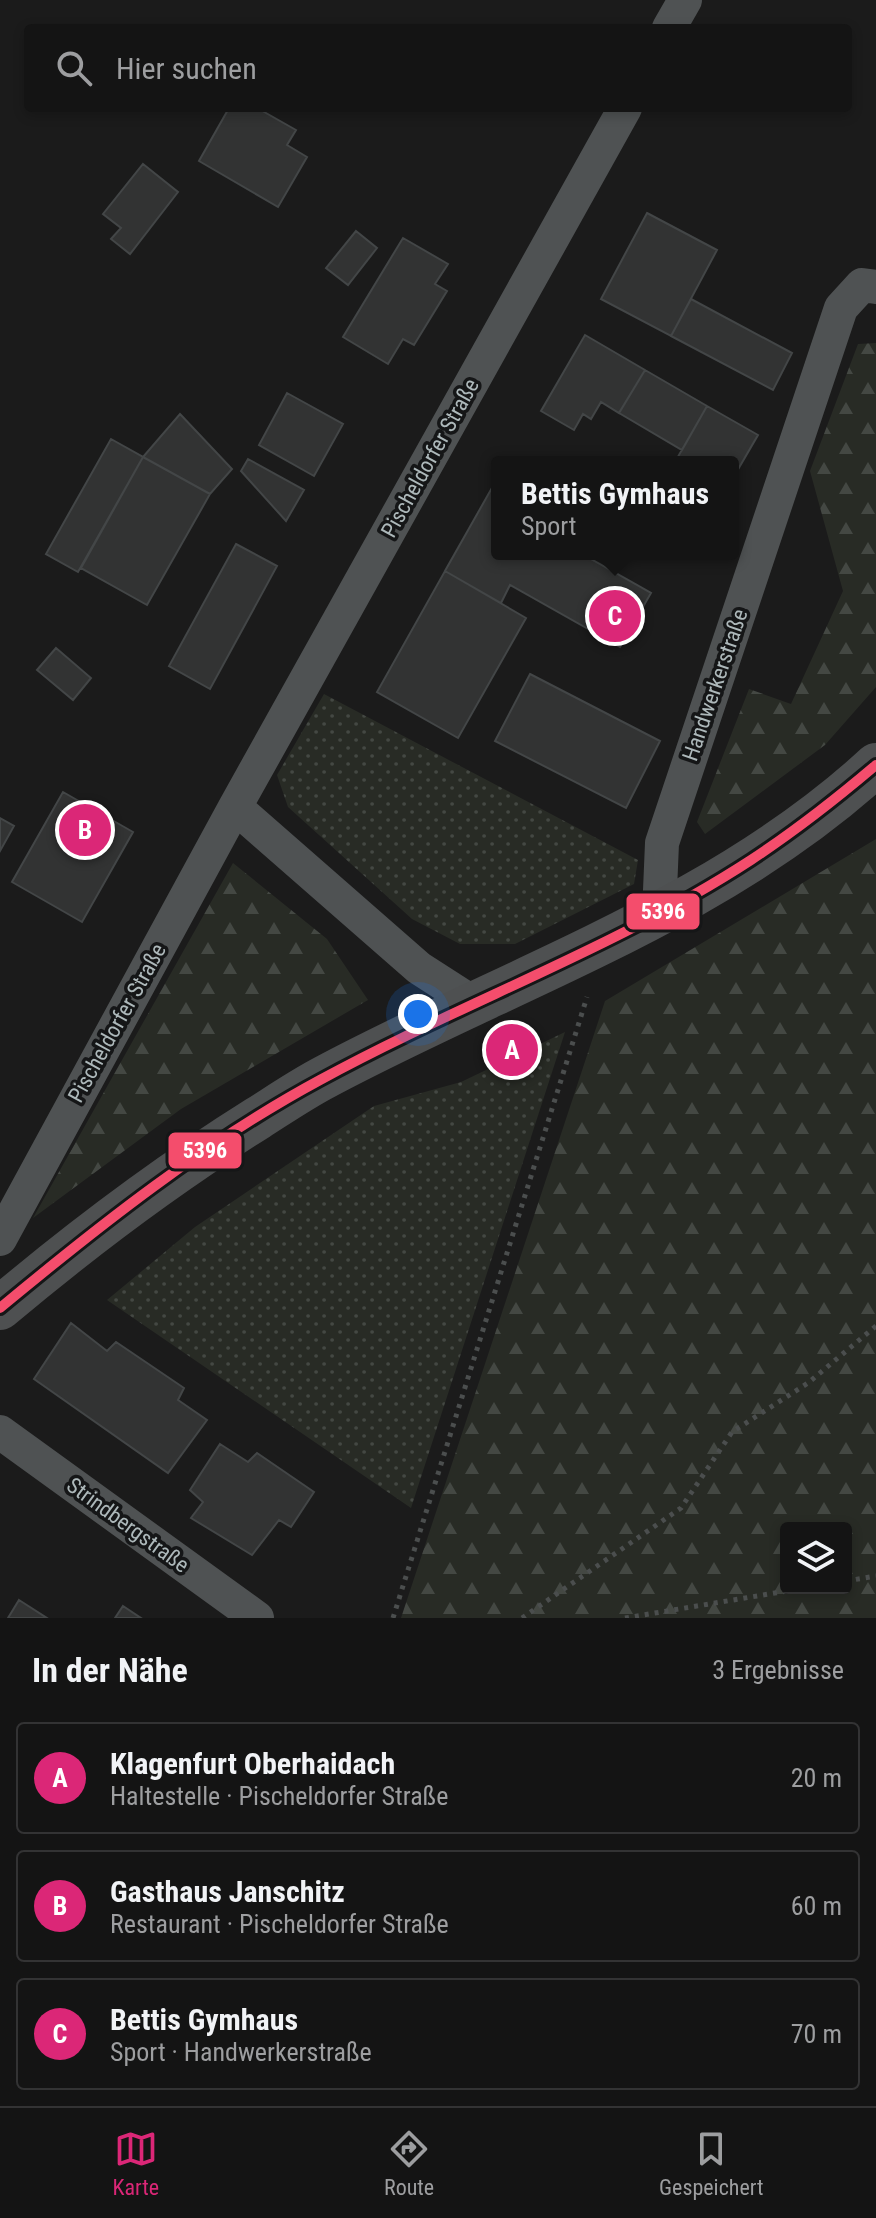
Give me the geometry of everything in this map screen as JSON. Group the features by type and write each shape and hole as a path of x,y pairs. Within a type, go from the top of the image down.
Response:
{"main road":[{"path":"0,1308 71,1248 214,1146 323,1077 659,914 762,854 876,765"}],"street":[{"path":"671,24 685,0"},
{"name":"Pischeldorfer Straße","path":"0,1239 235,807 623,112"},
{"name":"Handwerkerstraße","path":"659,914 662,843 841,308 869,286"},
{"path":"235,807 419,968 475,1004"},
{"name":"Strindbergstraße","path":"0,1432 257,1618"}],"path":[{"path":"393,1618 605,939"},
{"path":"522,1618 681,1508 732,1432 808,1383 876,1326"},
{"path":"852,1580 876,1576"},
{"path":"625,1618 780,1592"}],"green space":[{"path":"876,343 876,687 825,745 705,834 697,822 749,689 791,704 843,591 810,471 858,344"},
{"path":"324,694 638,860 634,884 515,944 460,944 412,919 288,807 277,775"},
{"path":"876,839 876,1618 401,1618 605,1001"},
{"path":"233,863 327,939 368,1000 181,1109 33,1218"},
{"path":"565,1032 411,1508 107,1300 195,1227 374,1106 461,1082"}],"building":[{"path":"227,112 264,112 296,130 287,145 307,157 278,207 199,161"},
{"path":"143,164 178,192 130,254 111,239 121,228 103,214"},
{"path":"647,213 717,250 671,336 601,299"},
{"path":"356,231 377,248 348,285 326,268"},
{"path":"403,238 448,264 435,284 447,291 414,345 403,339 388,364 343,337"},
{"path":"691,299 792,353 773,390 671,336"},
{"path":"585,335 645,370 619,413 601,402 591,419 583,414 574,430 541,411"},
{"path":"645,370 707,406 682,450 619,413"},
{"path":"287,393 343,424 314,476 259,445"},
{"path":"707,406 758,435 739,468 739,456 678,456"},
{"path":"180,414 232,469 210,494 143,457"},
{"path":"111,439 143,457 78,572 46,554"},
{"path":"143,457 210,494 147,605 81,568"},
{"path":"248,459 304,490 286,521 241,471"},
{"path":"491,490 491,560 593,560 651,593 620,647 510,585 501,603 445,571"},
{"path":"236,544 277,566 210,689 169,666"},
{"path":"445,571 526,618 458,738 377,692"},
{"path":"56,648 91,678 73,700 37,670"},
{"path":"530,674 660,741 626,808 495,741"},
{"path":"63,792 133,832 82,922 12,882"},
{"path":"0,818 14,826 0,851"},
{"path":"71,1323 107,1351 116,1342 184,1388 178,1400 207,1420 168,1473 34,1379"},
{"path":"220,1444 248,1462 257,1453 314,1492 291,1527 279,1520 252,1555 191,1518 203,1502 190,1490"},
{"path":"19,1600 47,1618 8,1618"},
{"path":"123,1606 141,1618 115,1618"}],"transit line":[{"name":"5396","path":"0,1308 154,1186 277,1104 373,1052 592,948 700,892 783,838 876,765"}],"place":[{"name":"Bettis Gymhaus","path":"615,616"},
{"name":"Gasthaus Janschitz","path":"85,830"},
{"name":"Klagenfurt Oberhaidach","path":"512,1050"}]}
